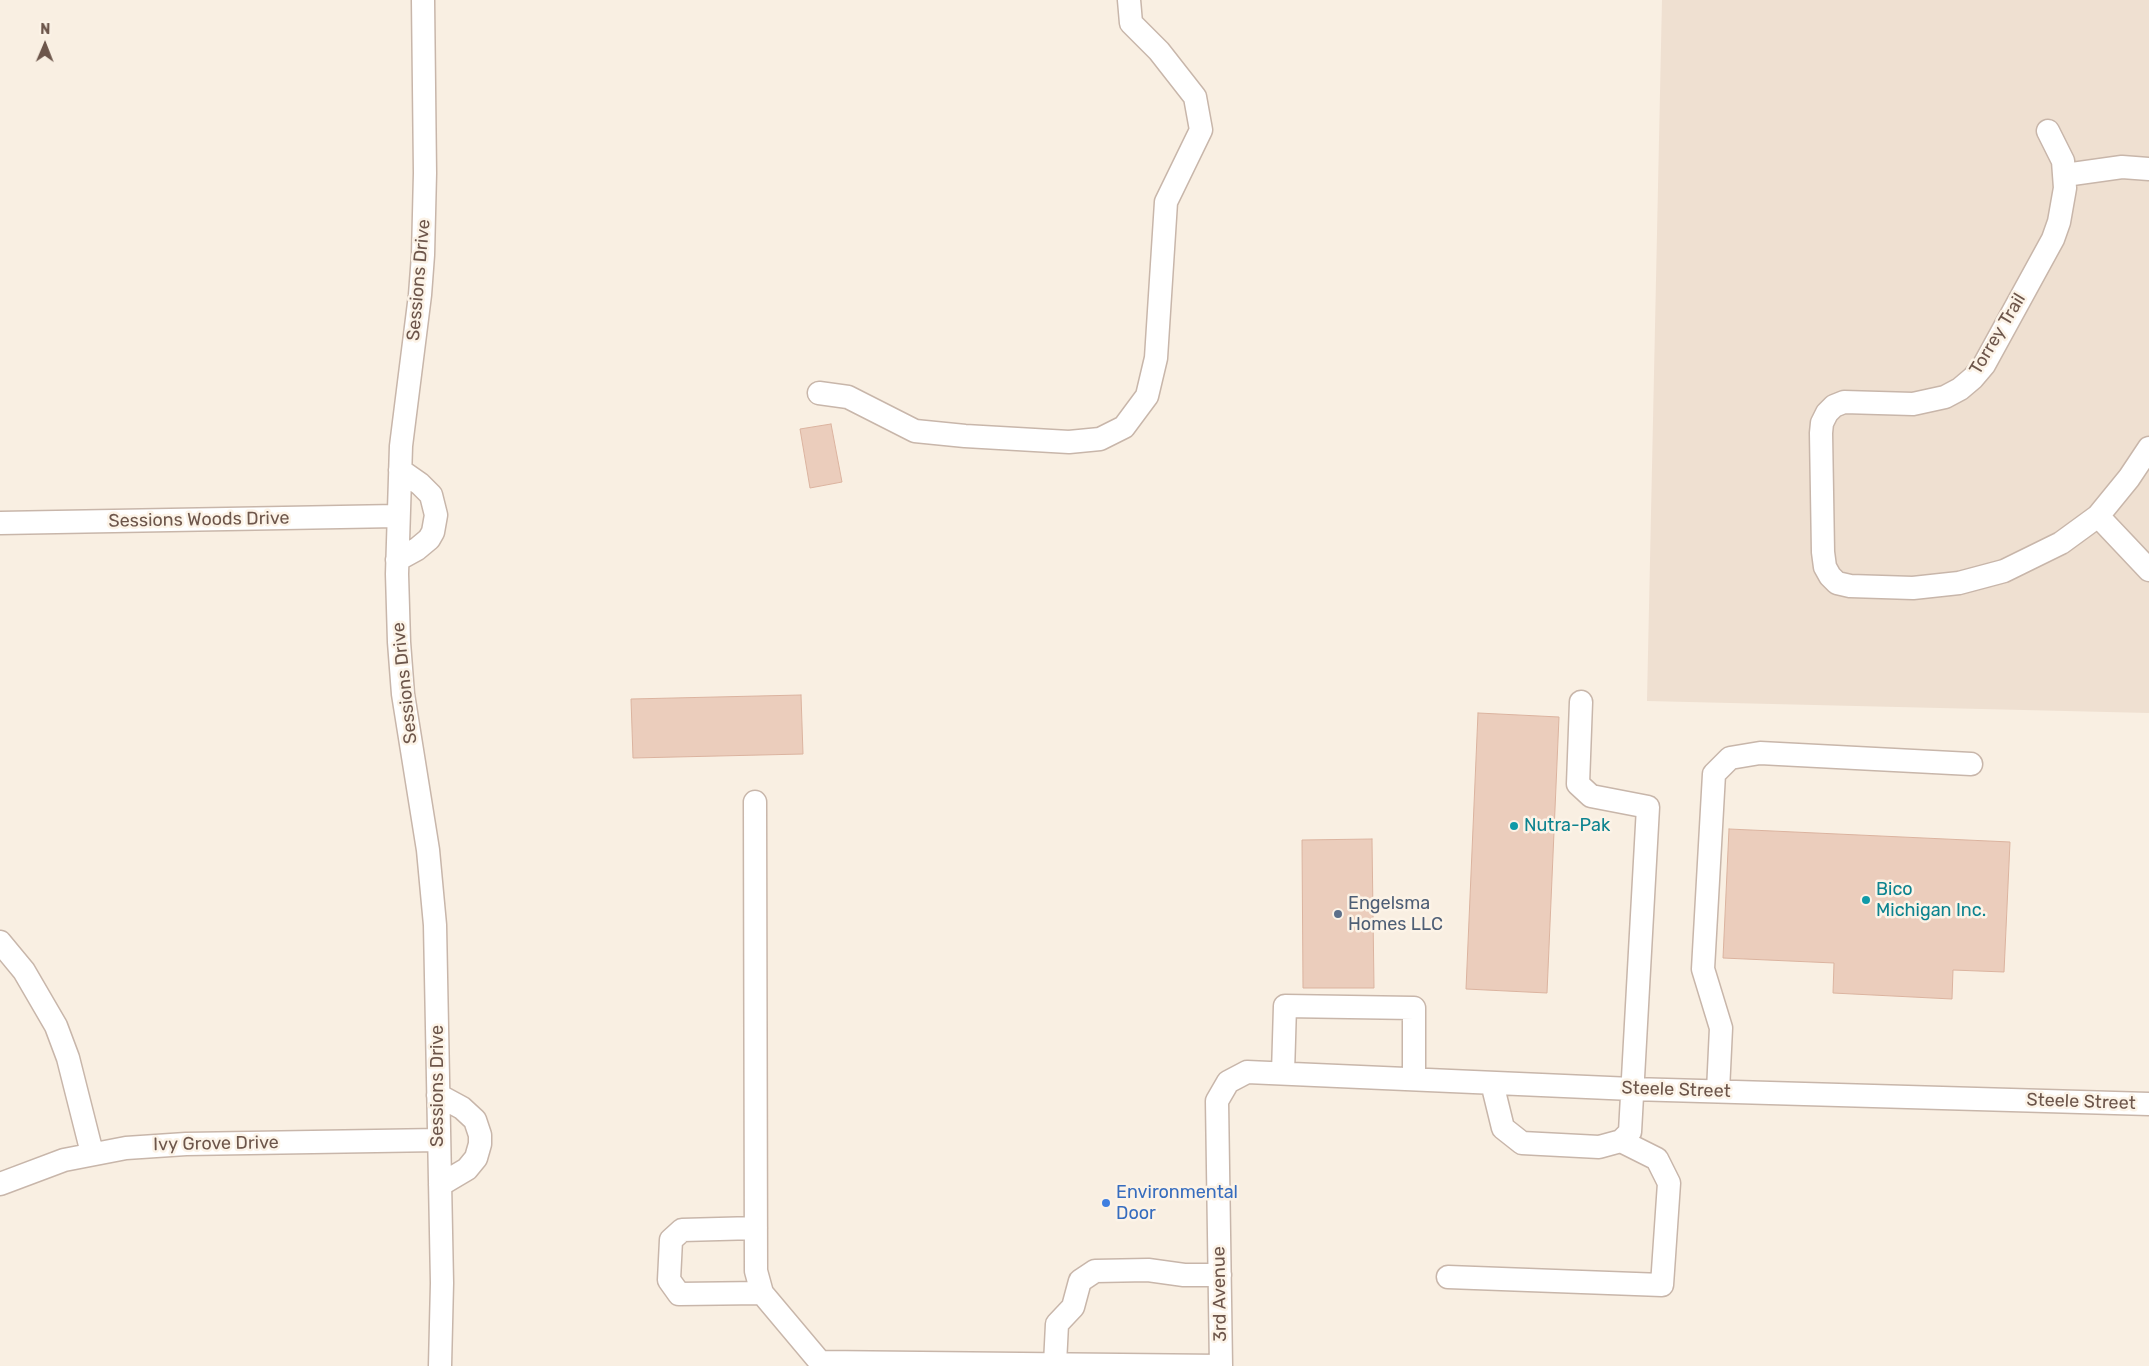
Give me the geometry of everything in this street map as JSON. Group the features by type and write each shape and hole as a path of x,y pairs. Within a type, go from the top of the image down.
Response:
{"street":[{"name":"Sessions Drive","path":"422,0 425,173 423,255 400,470 397,560 399,642 404,694 428,850 436,925 442,1310 440,1366"},
{"path":"819,393 848,397 915,430 940,433 1068,442 1100,439 1124,427 1147,396 1156,358 1166,202 1182,164 1201,130 1195,97 1159,51 1131,23 1130,0"},
{"name":"Torrey Trail","path":"2048,131 2063,161 2065,175 2064,203 2053,239 1984,365 1973,378 1953,393 1928,402 1898,405 1844,402 1834,406 1827,413 1822,423 1821,433 1823,552 1825,567 1830,576 1838,583 1850,586 1913,588 1951,584 1982,578 2034,558 2061,543 2098,516"},
{"path":"2065,175 2122,167 2149,169"},
{"path":"2149,448 2129,478 2098,516 2149,570"},
{"path":"397,560 417,550 429,539 433,532 436,515 430,495 420,484 400,470"},
{"name":"Sessions Woods Drive","path":"0,523 397,516"},
{"path":"1492,1083 1503,1128 1522,1143 1599,1147 1621,1142 1630,1132 1648,807 1591,796 1578,784 1581,702"},
{"path":"1718,1092 1720,1028 1703,969 1714,774 1730,758 1760,753 1971,764"},
{"path":"755,802 756,1271 762,1293 819,1364 1221,1366"},
{"path":"0,942 24,971 55,1023 68,1058 92,1153"},
{"path":"1283,1073 1284,1006 1414,1008 1414,1079"},
{"name":"Steele Street","path":"1217,1101 1228,1082 1247,1072 1632,1089 2149,1104"},
{"path":"438,1095 462,1108 474,1120 480,1135 480,1144 476,1158 467,1169 455,1178 440,1184"},
{"name":"3rd Avenue","path":"1217,1101 1221,1366"},
{"name":"Ivy Grove Drive","path":"0,1184 64,1160 92,1153 155,1145 439,1140"},
{"path":"1448,1278 1662,1285 1669,1183 1657,1159 1621,1142"},
{"path":"756,1228 682,1230 671,1240 669,1280 680,1294 762,1293"},
{"path":"1056,1364 1057,1324 1073,1307 1080,1281 1095,1271 1148,1270 1184,1275 1220,1275"}],"shaded area":[{"path":"1662,0 2149,0 2149,713 1647,701"}],"building":[{"path":"831,424 842,482 810,488 800,429"},
{"path":"801,695 803,754 633,758 631,699"},
{"name":"Nutra-Pak","path":"1478,713 1559,717 1547,993 1466,989"},
{"name":"Bico Michigan Inc.","path":"1729,829 2010,842 2004,972 1953,970 1952,999 1833,993 1834,963 1723,958"},
{"name":"Engelsma Homes LLC","path":"1372,839 1374,988 1303,988 1302,840"}],"place":[{"name":"Nutra-Pak","path":"1514,826"},
{"name":"Bico Michigan Inc.","path":"1866,900"},
{"name":"Engelsma Homes LLC","path":"1338,914"},
{"name":"Environmental Door","path":"1106,1203"}]}
